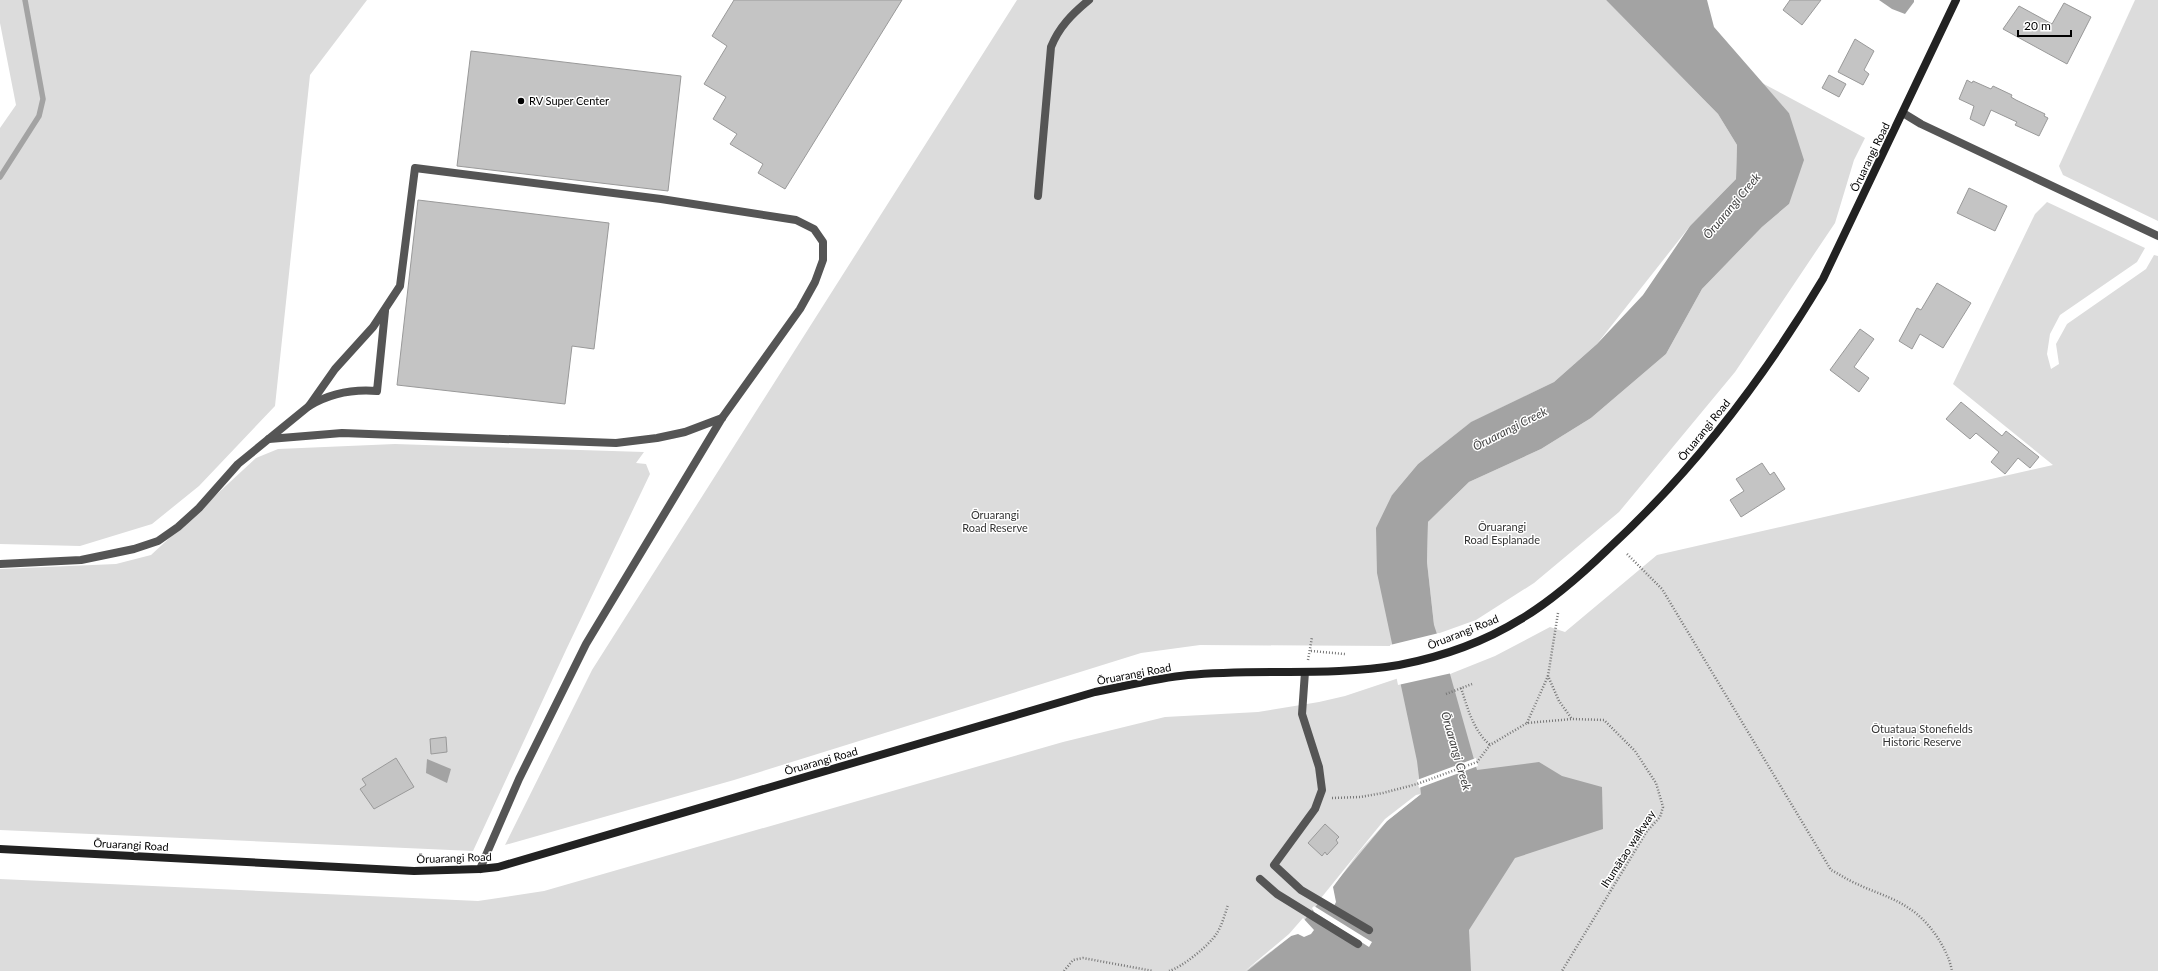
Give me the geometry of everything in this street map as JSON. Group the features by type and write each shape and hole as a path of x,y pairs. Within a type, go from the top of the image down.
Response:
{"street":[{"name":"Ōruarangi Road","path":"0,849 414,871 480,869 526,860 1095,692 1187,675 1305,672 1377,668 1426,659 1489,636 1520,620 1554,597 1638,522 1705,447 1756,381 1803,312 1840,245 1956,0"}],"lane":[{"path":"1038,196 1051,47 1057,32 1072,14 1089,0"},
{"path":"1903,113 1921,124 2158,236"},
{"path":"309,406 335,369 373,327 400,286 415,168 661,199 796,220 814,229 823,242 822,260 815,282 800,309 722,418 586,644 519,779 480,869"},
{"path":"0,564 81,560 134,549 158,541 199,508 238,464 309,406 318,400 353,390 377,391 385,310"},
{"path":"270,439 342,433 616,443 657,438 685,432 722,418"},
{"path":"1305,672 1302,714 1322,783 1321,795 1315,809 1274,865 1301,890 1368,930"},
{"path":"1260,879 1277,894 1358,944"}],"path":[{"path":"1627,554 1662,589 1831,870 1855,884 1886,896 1911,909 1939,939 1952,971"},
{"path":"1527,722 1548,676 1558,612"},
{"path":"1305,672 1311,651 1312,637"},
{"path":"1311,651 1345,654"},
{"path":"1548,676 1559,701 1572,719"},
{"path":"1446,694 1472,684"},
{"path":"1461,688 1480,737 1490,746"},
{"name":"Ihumātao walkway","path":"1315,809 1335,797 1360,797 1417,784 1477,762 1490,746 1527,722 1572,719 1604,720 1635,751 1656,783 1663,807 1660,817 1647,831 1562,971"},
{"path":"1169,971 1176,969 1212,940 1217,933 1228,904"},
{"path":"1064,971 1073,960 1082,958 1153,971"}],"green space":[{"path":"0,0 367,0 310,75 275,406 199,486 152,524 80,546 0,544 0,128 16,105 0,23"},
{"path":"1017,0 1606,0 1718,114 1737,145 1736,179 1690,226 1597,344 1554,382 1470,423 1418,464 1392,495 1434,625 1427,562 1428,522 1469,482 1541,449 1591,418 1666,354 1702,289 1762,227 1789,204 1789,113 1762,83 1865,138 1854,160 1835,223 1735,372 1619,512 1534,583 1476,620 1437,634 1450,674 1495,656 1550,627 1565,632 1657,555 2053,465 1953,384 2035,214 2047,202 2145,248 2137,262 2060,315 2050,334 2047,354 2051,369 2059,364 2056,344 2067,324 2146,269 2154,255 2158,256 2158,971 0,971 0,879 478,901 544,891 1063,742 1165,717 1258,712 1319,702 1345,696 1399,678 1392,646 1200,645 1141,653 734,780 505,845 592,670"},
{"path":"2135,0 2158,0 2158,221 2063,175 2059,166"},
{"path":"395,444 644,452 636,463 646,464 650,474 566,650 473,851 0,830 0,569 116,564 151,555 256,458 278,449"}],"water":[{"name":"Ōruarangi Creek","path":"1606,0 1707,0 1714,27 1789,113 1804,160 1789,204 1762,227 1702,289 1666,354 1591,418 1541,449 1469,482 1428,522 1427,562 1434,625 1450,674 1477,770 1539,762 1562,776 1602,787 1603,829 1515,858 1469,930 1471,971 1247,971 1291,936 1387,821 1421,794 1417,761 1377,573 1376,528 1392,495 1418,464 1471,422 1554,382 1597,344 1643,295 1690,226 1736,179 1737,145 1718,114"},
{"path":"1879,0 1914,0 1914,2 1905,14 1892,9"},
{"path":"427,759 451,769 447,783 426,773"}],"pier":[{"path":"1439,633 1452,673 1398,685 1390,645"},
{"path":"1476,758 1478,766 1419,788 1417,780"},
{"path":"1421,794 1387,821 1358,853 1333,887 1336,902 1334,906 1321,898 1385,819 1416,795"},
{"path":"1314,906 1372,942 1369,947 1314,912 1312,908"},
{"path":"1303,918 1314,930 1311,934 1304,937 1298,934 1291,936 1245,971 1289,934"}],"building":[{"path":"734,0 902,0 785,189 758,173 763,164 730,144 737,134 713,119 726,97 704,84 727,46 712,36"},
{"path":"1790,0 1821,0 1802,25 1783,10"},
{"path":"2064,3 2091,17 2067,64 2003,29 2019,6 2052,24"},
{"path":"1855,39 1874,51 1864,70 1869,74 1863,85 1838,72"},
{"path":"471,51 681,76 668,191 457,166"},
{"path":"1829,75 1846,84 1839,97 1822,88"},
{"path":"1967,80 1991,89 1993,86 2012,95 2011,97 2016,100 2045,114 2044,116 2048,118 2039,136 2015,125 2017,122 1991,110 1984,126 1970,119 1974,106 1959,99"},
{"path":"1969,188 2007,206 1995,231 1957,213"},
{"path":"418,200 609,223 594,349 572,346 565,404 397,385"},
{"path":"1937,283 1971,303 1943,348 1920,334 1912,349 1899,341 1917,308 1921,310"},
{"path":"1860,329 1874,339 1854,367 1869,378 1859,392 1830,370"},
{"path":"1961,402 2002,436 2006,431 2039,457 2030,468 2018,458 2005,474 1991,462 1999,452 1976,433 1970,439 1946,419"},
{"path":"1762,463 1770,475 1774,472 1785,489 1741,517 1730,500 1744,491 1736,479"},
{"path":"446,737 447,752 431,754 430,739"},
{"path":"396,758 414,787 374,809 360,789 366,785 362,779"},
{"path":"1325,824 1339,837 1336,840 1338,843 1327,855 1325,852 1322,856 1308,843"}],"waterway":[{"path":"0,177 39,116 43,99 25,0"}],"place":[{"name":"RV Super Center","path":"521,101"}],"park label":[{"name":"Ōruarangi Road Reserve","path":"995,521"},
{"name":"Ōruarangi Road Esplanade","path":"1502,533"},
{"name":"Ōtuataua Stonefields Historic Reserve","path":"1922,735"}]}
